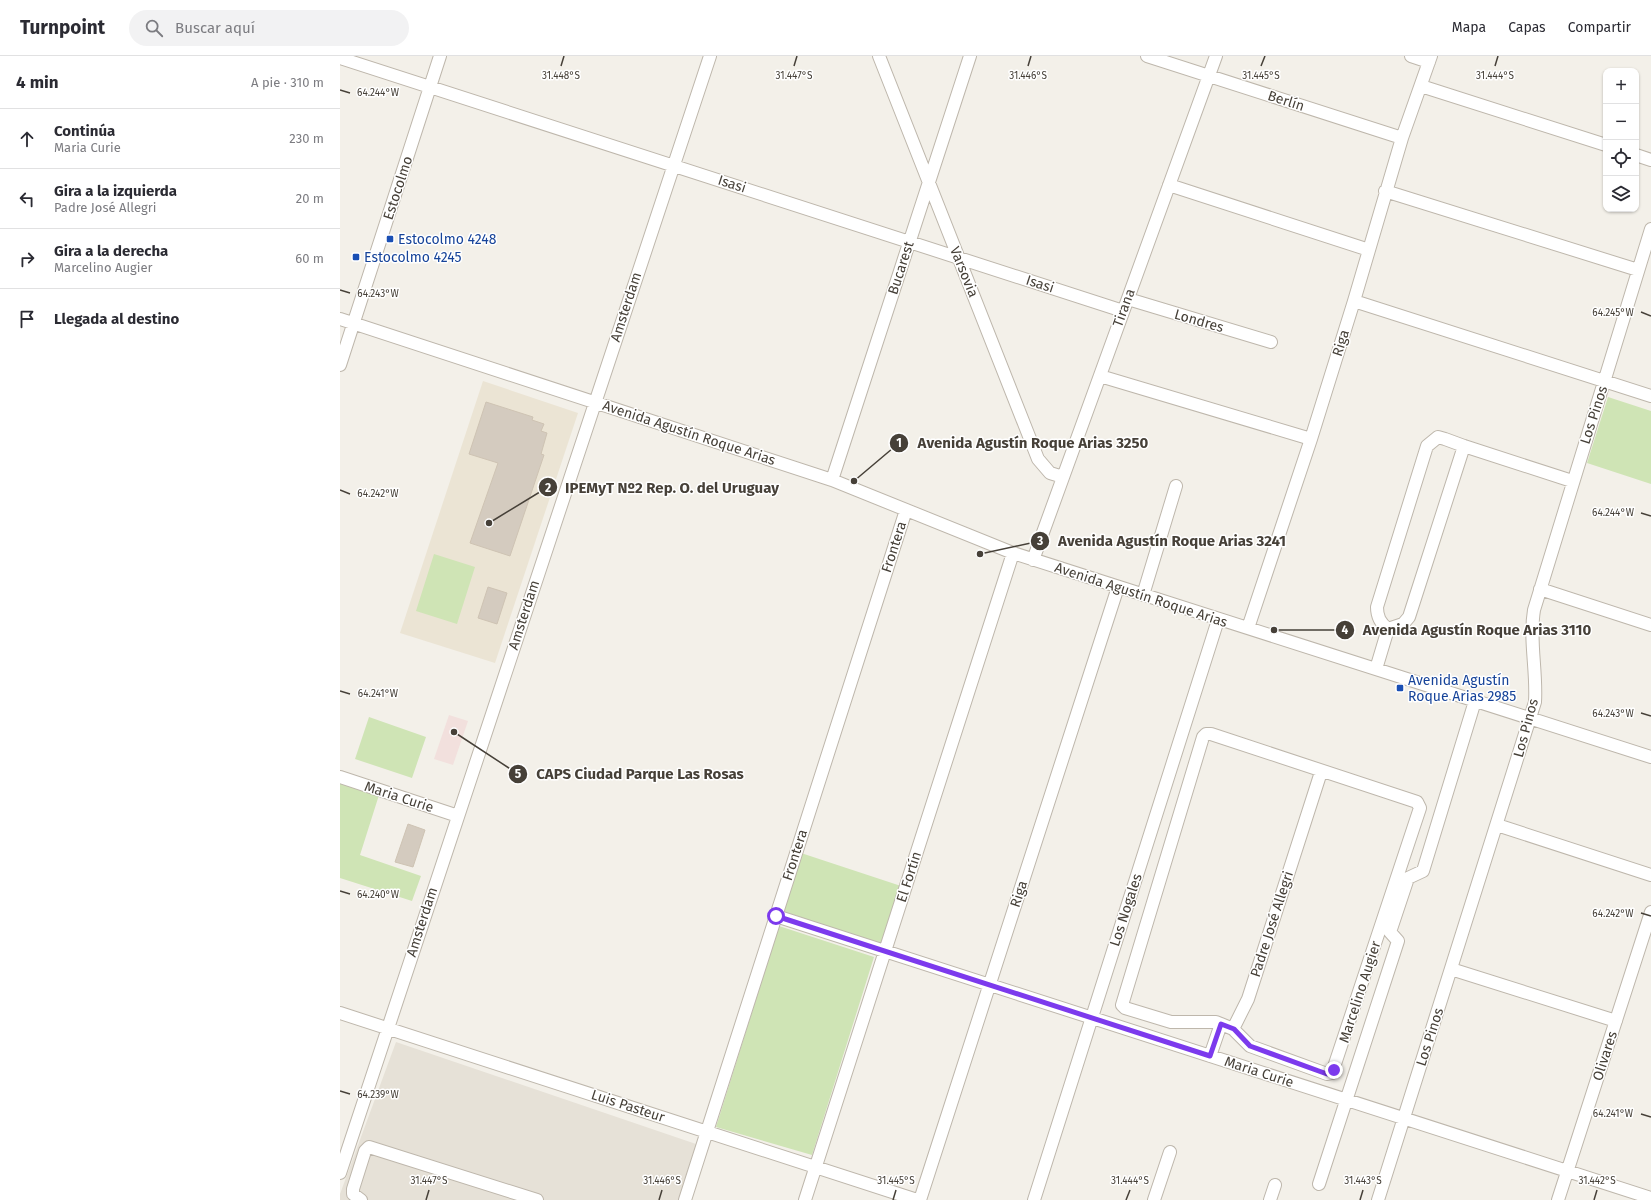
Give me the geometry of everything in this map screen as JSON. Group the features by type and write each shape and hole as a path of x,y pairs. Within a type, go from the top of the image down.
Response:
{"street":[{"name":"Estocolmo","path":"340,365 440,56"},
{"name":"Amsterdam","path":"340,1173 710,56"},
{"name":"Varsovia","path":"879,56 1038,459 1050,473 1063,477"},
{"name":"Bucarest","path":"832,480 970,56"},
{"name":"Berlín","path":"1147,56 1402,138"},
{"name":"Tirana","path":"1033,560 1216,56"},
{"path":"1411,56 1430,59"},
{"name":"Isasi","path":"340,58 1123,311"},
{"name":"Riga","path":"1248,628 1311,439 1369,250 1385,191 1430,59"},
{"path":"1421,86 1603,144"},
{"path":"1639,156 1651,160"},
{"path":"1169,185 1369,250"},
{"path":"1385,191 1638,270"},
{"name":"Los Pinos","path":"1378,1200 1535,702 1536,688 1532,622 1572,481 1605,381 1651,229"},
{"name":"Londres","path":"1128,299 1271,342"},
{"path":"1354,300 1651,396"},
{"name":"Avenida Agustín Roque Arias","path":"340,319 832,480 1033,560 1651,757"},
{"path":"1100,376 1311,439"},
{"path":"1388,629 1377,617 1377,607 1427,446 1432,440 1438,437 1572,481"},
{"path":"1388,629 1403,624 1409,617 1464,446"},
{"path":"1143,595 1176,486"},
{"name":"Frontera","path":"685,1200 906,510"},
{"name":"El Fortín","path":"805,1200 1013,553"},
{"name":"Riga","path":"918,1200 1118,587"},
{"path":"1540,590 1651,625"},
{"name":"Los Nogales","path":"1034,1200 1218,620"},
{"path":"1376,669 1388,629"},
{"path":"1319,1184 1398,941 1390,932 1401,898 1408,878 1423,871 1476,701"},
{"path":"1234,1029 1216,1022 1171,1022 1125,1008 1122,1005 1203,738 1206,734 1211,734 1321,772"},
{"name":"Marcelino Augier","path":"1234,1029 1250,1046 1327,1074 1332,1073 1354,1010 1419,805 1417,802 1321,772"},
{"name":"Padre José Allegri","path":"1234,1029 1248,999 1321,772"},
{"name":"Maria Curie","path":"340,777 458,816"},
{"path":"1496,825 1651,875"},
{"name":"Olivares","path":"1558,1200 1651,912"},
{"name":"Maria Curie","path":"776,916 1651,1198"},
{"path":"1451,969 1616,1021"},
{"name":"Luis Pasteur","path":"340,1013 918,1200"},
{"path":"1210,1056 1221,1024"},
{"path":"361,1200 353,1194 353,1189 365,1151 369,1147 538,1200"},
{"path":"1154,1200 1170,1152"},
{"path":"1270,1200 1275,1185"}],"shaded area":[{"path":"483,381 578,413 495,663 400,633"},
{"path":"449,715 468,721 453,765 434,759"},
{"path":"396,1042 696,1144 678,1200 340,1200 340,1194"}],"green space":[{"path":"1608,397 1651,411 1651,484 1587,463"},
{"path":"434,554 475,567 457,624 416,611"},
{"path":"369,717 426,737 412,778 355,759"},
{"path":"340,782 379,795 360,855 421,876 412,901 340,878"},
{"path":"801,853 901,886 882,944 782,911"},
{"path":"779,926 874,957 812,1155 716,1127"}],"building":[{"path":"486,402 533,417 532,420 544,424 541,431 547,433 541,454 544,455 510,556 470,543 498,463 469,454"},
{"path":"488,587 507,593 497,624 478,618"},
{"path":"408,824 425,830 413,867 395,862"}],"place":[{"name":"Estocolmo 4248","path":"390,239"},
{"name":"Estocolmo 4245","path":"356,257"},
{"name":"Avenida Agustín Roque Arias 3250","path":"854,481"},
{"name":"IPEMyT Nº2 Rep. O. del Uruguay","path":"489,523"},
{"name":"Avenida Agustín Roque Arias 3241","path":"980,554"},
{"name":"Avenida Agustín Roque Arias 3110","path":"1274,630"},
{"name":"Avenida Agustín Roque Arias 2985","path":"1400,688"},
{"name":"CAPS Ciudad Parque Las Rosas","path":"454,732"}],"route":[{"path":"776,916 1210,1056 1221,1024 1234,1029 1250,1046 1327,1074 1332,1073 1334,1070"}]}
